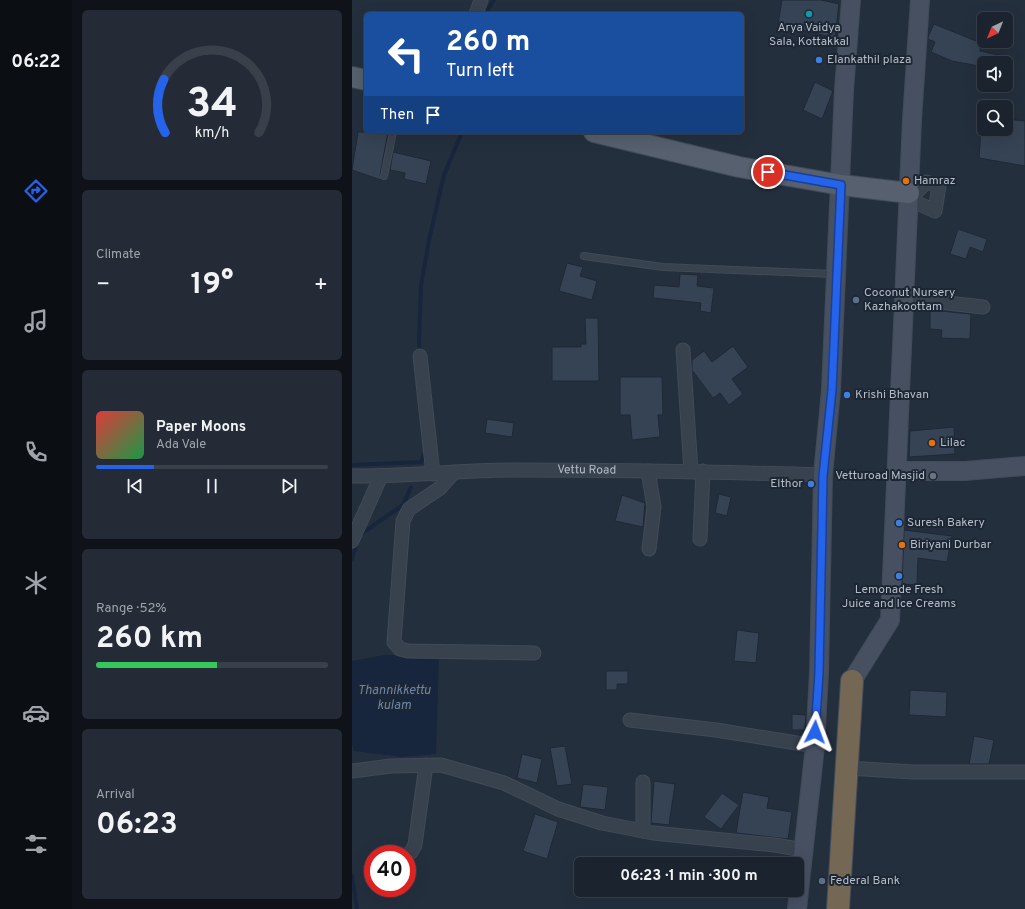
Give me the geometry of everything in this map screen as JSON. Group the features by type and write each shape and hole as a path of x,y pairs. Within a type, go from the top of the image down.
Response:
{"highway":[{"path":"838,909 848,768 852,681"}],"main road":[{"path":"352,77 364,80"},
{"path":"602,134 739,167 841,185 912,194"}],"street":[{"path":"477,12 481,0"},
{"path":"797,909 815,746 819,673 823,476 832,390 844,90 851,0"},
{"path":"852,681 890,620 904,298 912,194 920,0"},
{"path":"904,298 983,307"},
{"path":"683,350 697,471 700,539"},
{"path":"420,356 433,474"},
{"path":"897,471 965,470 1025,466"},
{"name":"Vettu Road","path":"352,476 511,470 697,471 823,476"},
{"path":"648,471 654,507 649,548"},
{"path":"454,472 440,488 410,509 403,521 394,642 400,649 408,651 534,653"},
{"path":"352,541 381,476"},
{"path":"630,720 716,730 815,746"},
{"path":"415,845 426,765"},
{"path":"352,771 391,766 441,765 504,783 558,809 602,823 643,831 775,845 803,850"},
{"path":"848,768 913,772 1025,772"},
{"path":"643,782 643,831"}],"lane":[{"path":"384,176 394,134"},
{"path":"584,256 663,268 836,274"}],"water":[{"name":"Thannikkettu kulam","path":"384,655 439,657 436,754 401,757 354,751 352,744 352,661"}],"building":[{"name":"Arya Vaidya Sala, Kottakkal","path":"782,0 821,0 839,4 835,38 778,24"},
{"path":"934,24 977,41 977,48 980,48 980,51 1003,56 977,56 977,66 952,61 931,52 935,42 928,39"},
{"path":"815,82 833,91 822,119 803,110"},
{"path":"1013,120 1025,121 1025,166 979,158 981,136 1013,136"},
{"path":"358,132 364,132 364,134 388,134 380,175 381,180 352,170"},
{"path":"393,152 431,161 426,184 404,179 405,173 390,170"},
{"path":"958,229 987,239 983,252 970,247 966,259 950,254"},
{"path":"567,263 583,267 580,276 597,281 592,300 559,291"},
{"path":"680,274 698,275 697,286 714,288 711,313 700,311 701,303 653,298 654,285 679,287"},
{"path":"930,310 971,314 970,339 941,338 942,330 930,329"},
{"path":"585,318 598,318 599,381 552,381 552,347 581,347 581,344 586,344"},
{"path":"733,346 748,367 732,379 743,394 729,405 720,393 713,398 692,370 692,360 704,351 712,362"},
{"path":"620,377 662,377 663,415 658,415 660,437 632,440 630,415 620,415"},
{"path":"487,419 514,423 512,437 485,433"},
{"name":"Lilac","path":"954,427 955,454 909,457 910,431"},
{"path":"719,494 731,497 727,516 715,513"},
{"path":"622,495 645,503 643,527 615,521"},
{"path":"904,530 952,536 947,562 918,558 917,585 902,584"},
{"path":"737,630 759,633 756,663 734,661"},
{"path":"606,671 628,671 628,684 617,684 617,690 606,690"},
{"path":"910,690 947,692 946,717 909,715"},
{"path":"792,714 806,715 805,730 792,730"},
{"path":"974,736 994,740 989,764 969,764"},
{"path":"565,746 572,784 557,786 550,748"},
{"path":"522,754 542,759 537,783 517,778"},
{"path":"654,781 675,784 669,825 651,823"},
{"path":"583,784 608,787 605,810 580,807"},
{"path":"743,792 769,797 767,808 792,812 788,839 736,833"},
{"path":"722,793 739,805 721,829 704,817"},
{"path":"535,814 558,822 547,859 523,851"}],"waterway":[{"path":"487,12 494,0"},
{"path":"420,353 421,286 429,240 444,175 461,134"},
{"path":"352,465 421,462 426,450"},
{"path":"361,534 403,505 411,487"},
{"path":"352,559 358,540"},
{"path":"352,876 357,909"}],"place":[{"name":"Arya Vaidya Sala, Kottakkal","path":"809,14"},
{"name":"Elankathil plaza","path":"819,60"},
{"name":"Hamraz","path":"906,181"},
{"name":"Coconut Nursery Kazhakoottam","path":"856,300"},
{"name":"Krishi Bhavan","path":"847,395"},
{"name":"Lilac","path":"932,443"},
{"name":"Vetturoad Masjid","path":"933,476"},
{"name":"Elthor","path":"811,484"},
{"name":"Suresh Bakery","path":"899,523"},
{"name":"Biriyani Durbar","path":"902,545"},
{"name":"Lemonade Fresh Juice and Ice Creams","path":"899,576"},
{"name":"Federal Bank","path":"822,881"}],"route":[{"path":"768,172 841,185 832,390 823,476 819,673 815,732"}]}
